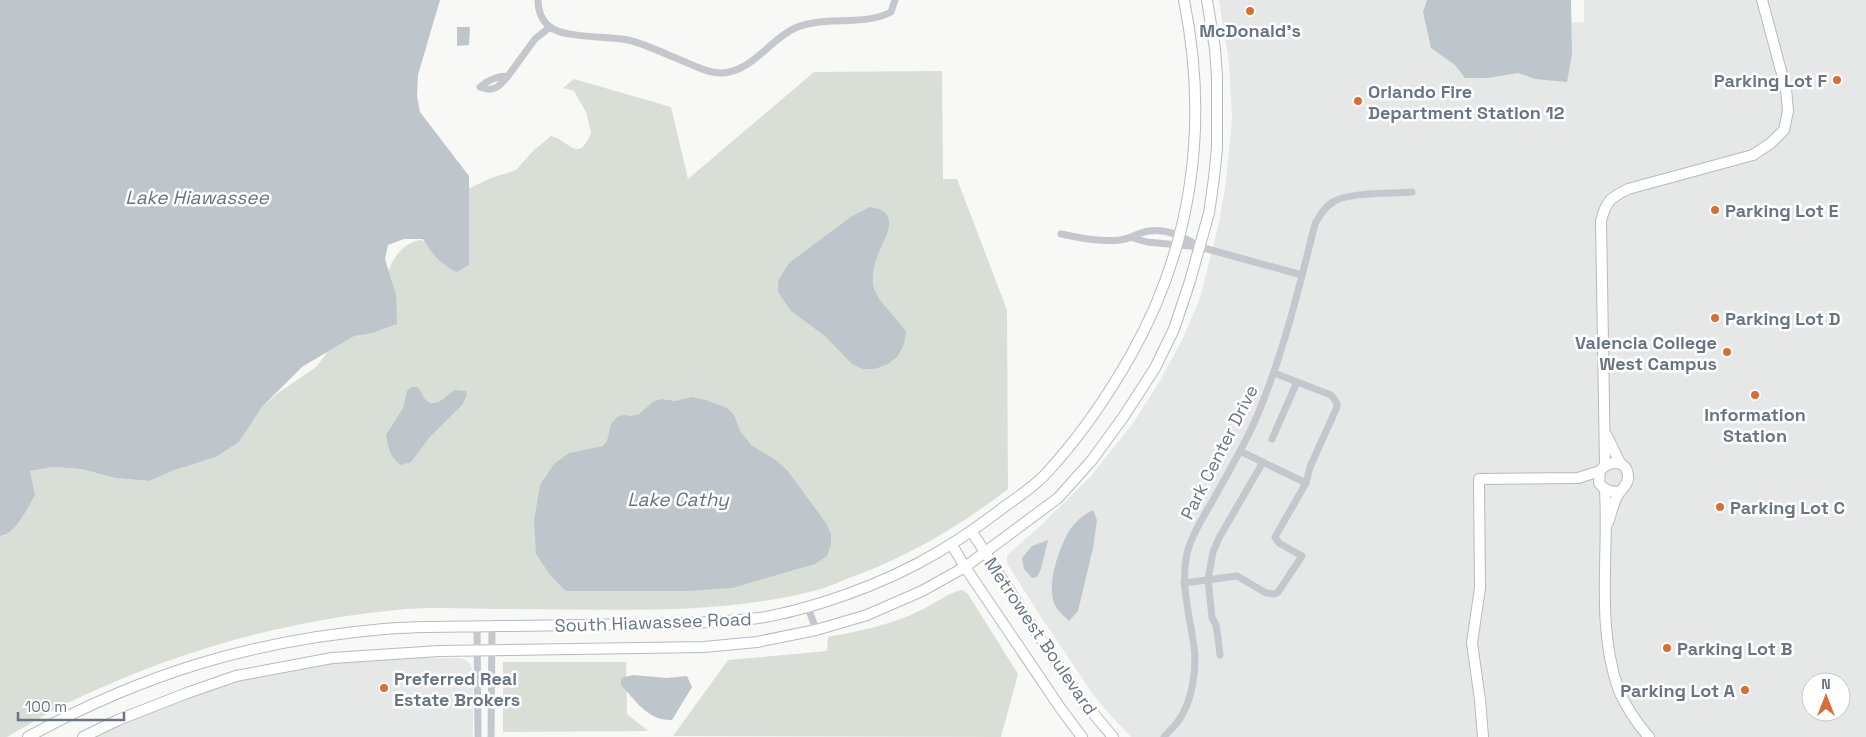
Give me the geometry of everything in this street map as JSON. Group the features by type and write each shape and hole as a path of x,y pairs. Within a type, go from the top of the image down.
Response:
{"street":[{"path":"538,0 541,18 550,28 562,33 626,40 648,46 704,70 721,73 735,70 751,62 793,29 809,23 880,18 891,12 895,0"},
{"name":"South Hiawassee Road","path":"28,737 114,694 176,670 225,655 340,634 386,629 722,622 764,617 808,607 872,586 906,571 952,545 1038,482 1067,450 1121,373 1143,334 1178,240 1190,186 1196,126 1196,85 1192,44 1184,0"},
{"name":"South Hiawassee Road","path":"83,737 118,720 245,674 332,658 402,652 704,646 757,642 816,630 867,615 922,591 965,567 1058,498 1092,460 1124,416 1155,368 1174,329 1209,213 1217,148 1216,68 1213,33 1207,0"},
{"path":"1649,737 1641,728 1619,690 1608,651 1605,589 1606,528 1602,487 1604,426 1601,221 1604,208 1611,198 1628,189 1753,154 1771,143 1784,130 1788,111 1786,89 1762,0"},
{"path":"508,76 535,39 550,28"},
{"name":"Park Center Drive","path":"1164,737 1179,720 1188,700 1194,674 1195,649 1184,584 1188,550 1254,423 1274,373 1288,328 1315,224 1322,211 1334,201 1347,196 1412,192"},
{"path":"1061,234 1107,241 1133,238 1148,231 1302,275"},
{"path":"1133,238 1147,242 1178,240"},
{"path":"1184,584 1237,576 1266,593 1275,594 1302,556 1279,543 1275,537 1306,483 1310,467 1337,407 1337,403 1331,395 1274,373"},
{"path":"1272,438 1297,382"},
{"path":"1604,426 1628,477 1626,485 1614,504 1606,528"},
{"path":"1240,450 1306,483"},
{"path":"1220,655 1216,625 1212,618 1208,580 1213,552 1219,538 1263,462"},
{"path":"1483,737 1484,730 1472,643 1480,588 1479,479 1578,478 1612,462 1620,463"},
{"path":"1578,478 1614,492 1621,491"},
{"name":"Metrowest Boulevard","path":"972,532 1082,700 1113,737"},
{"name":"Metrowest Boulevard","path":"952,545 1061,709 1082,737"},
{"path":"808,607 816,630"},
{"path":"477,626 478,737"},
{"path":"491,737 492,626"},
{"path":"477,725 491,725"}],"shaded area":[{"path":"1219,0 1438,0 1458,30 1584,22 1584,0 1866,0 1866,737 1131,737 1094,696 1007,563 1007,555 1038,528 1090,477 1134,422 1161,379 1183,338 1200,298 1218,227 1225,189 1232,119 1229,63"},
{"path":"942,71 943,179 957,179 1007,310 1008,489 990,503 953,528 914,550 873,569 817,590 742,604 704,607 627,610 424,608 354,615 313,622 272,630 232,641 153,666 67,703 7,737 0,737 0,536 4,536 30,471 53,467 81,469 115,478 149,481 175,470 216,457 239,442 262,407 278,393 316,367 388,273 400,251 416,241 422,240 429,245 457,194 491,178 516,170 533,151 551,136 573,148 582,148 591,133 586,112 574,91 563,88 574,79 671,107 688,179 814,72"},
{"path":"962,590 968,594 1018,674 1001,737 673,736 728,660 827,651 828,637 886,624 908,616"},
{"path":"377,658 464,659 470,664 473,671 473,737 91,737 196,694 234,682 326,663"},
{"path":"503,662 626,662 627,714 648,731 503,732"}],"water":[{"name":"Lake Hiawassee","path":"0,0 440,0 418,75 417,96 420,112 469,176 469,265 457,272 451,269 437,258 423,239 404,239 388,245 385,259 396,295 397,324 372,333 354,336 302,367 262,407 239,442 216,457 175,470 149,481 115,478 81,469 53,467 30,471 35,495 16,526 11,531 0,536"},
{"path":"1427,0 1571,0 1572,54 1567,82 1535,79 1518,73 1487,78 1465,78 1455,65 1431,48 1423,12"},
{"path":"457,27 470,27 469,45 457,46"},
{"path":"870,207 880,210 889,219 887,233 874,266 873,285 878,297 906,332 904,344 898,356 888,364 875,369 863,369 852,364 825,336 791,311 778,292 778,281 789,263 852,216"},
{"path":"412,387 417,387 425,399 431,403 442,400 455,390 466,391 467,395 462,405 429,438 411,462 401,465 390,452 386,435 403,408 407,391"},
{"name":"Lake Cathy","path":"692,397 727,408 734,415 740,431 751,445 777,461 787,470 826,523 831,534 831,544 827,556 815,564 732,588 688,591 566,591 550,575 536,554 534,521 540,485 554,464 569,453 603,446 607,441 611,424 617,417 639,414 653,402 661,399 675,401"},
{"path":"1093,510 1097,520 1093,548 1078,611 1069,621 1057,609 1053,599 1052,580 1054,570 1060,549 1070,529"},
{"path":"1048,540 1041,569 1037,577 1032,578 1024,569 1022,558 1032,546"},
{"path":"633,675 667,678 687,676 692,687 672,720 664,719 649,714 621,685 621,678"}],"place":[{"name":"McDonald's","path":"1250,11"},
{"name":"Parking Lot F","path":"1837,80"},
{"name":"Orlando Fire Department Station 12","path":"1358,101"},
{"name":"Parking Lot E","path":"1715,210"},
{"name":"Parking Lot D","path":"1715,318"},
{"name":"Valencia College West Campus","path":"1727,352"},
{"name":"Information Station","path":"1755,395"},
{"name":"Parking Lot C","path":"1720,507"},
{"name":"Parking Lot B","path":"1667,648"},
{"name":"Preferred Real Estate Brokers","path":"384,688"},
{"name":"Parking Lot A","path":"1745,690"}]}
